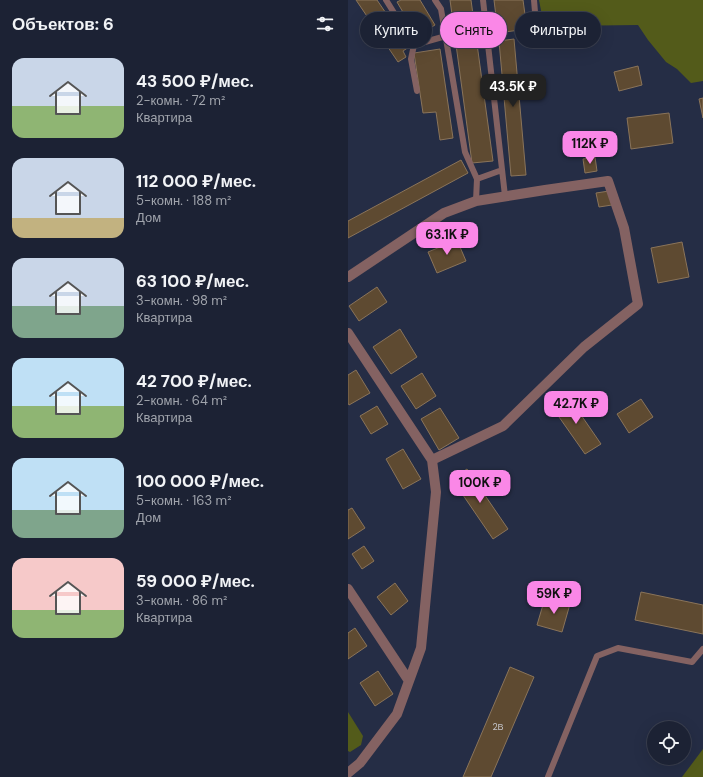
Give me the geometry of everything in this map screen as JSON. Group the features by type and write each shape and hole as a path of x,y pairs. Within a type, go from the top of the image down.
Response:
{"street":[{"path":"348,277 444,213 476,201 608,181 624,228 638,304 584,347 503,426 432,460"},
{"path":"348,333 432,460 436,492 421,648 397,714 360,763 348,773"},
{"path":"348,589 409,681"}],"lane":[{"path":"386,0 393,12"},
{"path":"436,0 442,12"},
{"path":"483,0 505,196"},
{"path":"534,0 535,12"},
{"path":"414,48 411,58 417,91"},
{"path":"448,48 465,152 477,179 476,201"},
{"path":"477,179 502,170"},
{"path":"548,777 597,656 618,648 692,662 703,649"}],"green space":[{"path":"539,0 703,0 703,81 691,83 677,69 666,62 638,25 601,25 601,12 541,12"},
{"path":"348,712 363,736 361,745 350,752 348,751"},
{"path":"703,749 703,777 682,777"}],"building":[{"path":"356,0 377,0 385,12 364,12"},
{"path":"401,0 420,0 427,12 403,12 397,2"},
{"path":"450,0 471,0 473,12 452,12"},
{"path":"494,0 523,0 525,12 515,12 515,31 507,32 507,12 495,12"},
{"path":"432,20 435,25 432,27"},
{"path":"514,39 526,175 511,176 500,48 507,48 507,40"},
{"path":"389,48 408,48 403,51 406,57 398,62"},
{"path":"456,48 478,48 493,161 472,163"},
{"path":"440,49 453,138 440,140 436,112 423,113 414,53"},
{"path":"638,66 642,85 619,91 614,72"},
{"path":"703,98 703,118 699,99"},
{"path":"669,113 673,143 631,149 627,118"},
{"path":"595,157 597,171 585,173 583,159"},
{"path":"461,160 468,173 348,238 348,221"},
{"path":"609,191 612,205 599,207 596,193"},
{"path":"457,240 466,261 437,273 428,252"},
{"path":"682,242 689,277 658,283 651,248"},
{"path":"377,287 387,302 359,321 349,306"},
{"path":"400,329 417,357 391,374 373,347"},
{"path":"356,370 370,393 349,405 348,375"},
{"path":"422,373 436,396 416,409 401,386"},
{"path":"568,396 601,444 585,454 552,407"},
{"path":"641,399 653,417 629,433 617,414"},
{"path":"377,406 388,424 371,434 360,416"},
{"path":"440,408 459,438 439,450 421,419"},
{"path":"403,449 421,479 403,489 386,459"},
{"path":"467,469 508,529 493,539 452,479"},
{"path":"352,508 365,528 348,539 348,510"},
{"path":"364,546 374,561 362,569 352,554"},
{"path":"395,583 408,601 391,615 377,597"},
{"path":"641,592 703,605 703,634 635,620"},
{"path":"545,598 570,604 562,632 537,625"},
{"path":"355,628 367,646 348,659 348,633"},
{"path":"510,667 534,677 491,777 463,777"},
{"path":"378,671 393,694 375,706 360,683"}]}
